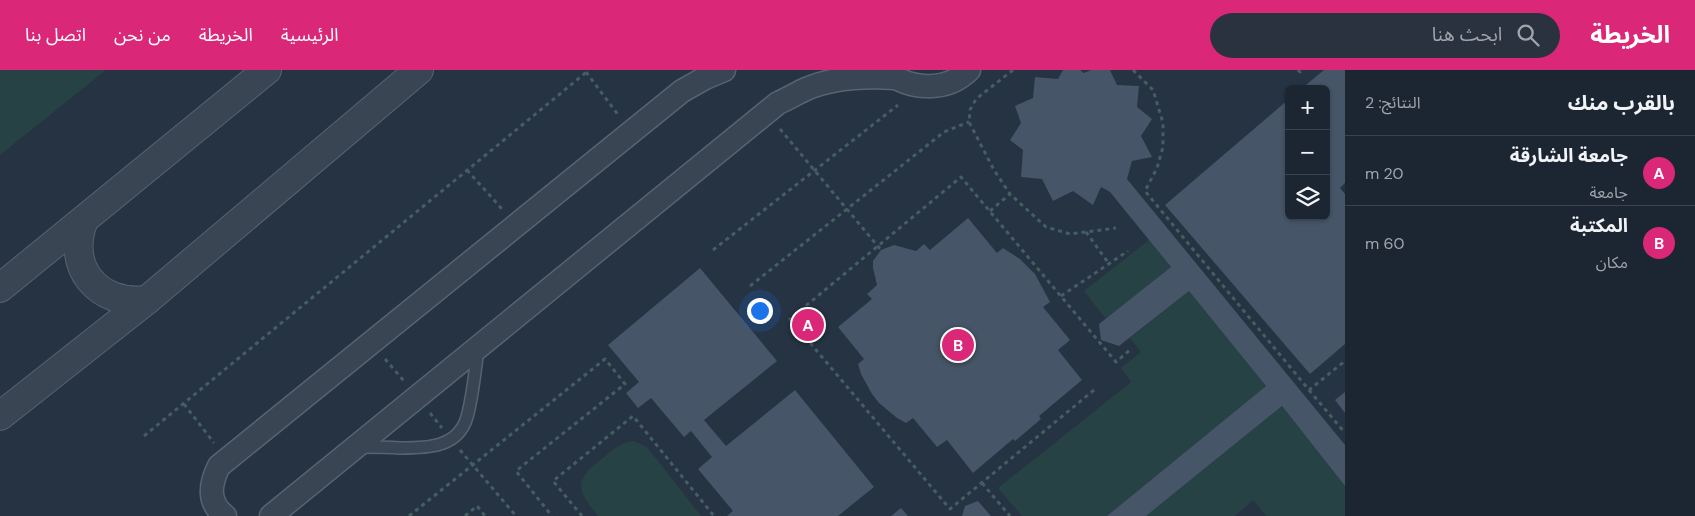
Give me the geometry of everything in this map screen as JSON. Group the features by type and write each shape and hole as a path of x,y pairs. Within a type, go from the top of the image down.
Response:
{"street":[{"path":"0,288 267,70"},
{"path":"0,416 147,300 419,70"},
{"path":"225,516 219,511 212,497 212,480 218,466 682,91 724,70"},
{"path":"271,516 778,104 806,89 835,80 889,74 912,85 930,86 949,83 969,70"},
{"path":"84,220 79,231 79,257 83,269 90,280 99,289 122,300 147,300"}],"lane":[{"path":"354,447 425,448 443,444 451,439 458,433 467,417 479,346"}],"path":[{"path":"1013,70 976,99 970,110 969,122 994,170 1010,194 1046,227 1070,234 1116,228"},
{"path":"1133,70 1153,90 1163,123 1162,147 1157,168 1144,191 1345,433"},
{"path":"1298,70 1300,72 1304,70"},
{"path":"144,436 587,71 631,132"},
{"path":"714,250 898,105"},
{"path":"767,113 881,250"},
{"path":"750,286 944,132 969,122"},
{"path":"467,170 516,225"},
{"path":"1094,390 950,509 790,319 961,177 1116,362 1131,349"},
{"path":"990,211 1010,194"},
{"path":"1086,232 1109,264"},
{"path":"1061,296 1128,252"},
{"path":"409,516 605,359 625,384 516,472 552,516"},
{"path":"1309,390 1345,360"},
{"path":"184,404 227,459"},
{"path":"582,516 553,481 633,416 714,516"},
{"path":"468,460 516,516"},
{"path":"982,483 1010,516"},
{"path":"465,516 477,506 485,516"}],"green space":[{"path":"0,70 106,70 0,155"},
{"path":"1149,240 1171,267 1106,319 1084,291"},
{"path":"1189,291 1266,386 1107,516 1022,516 998,488 1131,382 1121,368 1141,352 1130,338"},
{"path":"1282,406 1345,486 1345,516 1266,516 1253,500 1235,516 1146,516"},
{"path":"634,441 647,447 701,516 598,516 582,491 583,478 594,465 614,449 621,444"}],"building":[{"path":"1063,70 1080,70 1084,73 1091,70 1110,70 1117,85 1139,86 1137,107 1152,119 1141,136 1152,157 1132,161 1127,179 1345,445 1345,486 1282,406 1146,516 1107,516 1266,386 1189,291 1119,346 1101,340 1099,324 1171,267 1110,192 1101,187 1093,205 1073,191 1053,201 1042,179 1021,177 1023,150 1010,140 1021,123 1015,106 1033,98 1035,77 1058,79"},
{"path":"1324,70 1345,70 1345,183 1340,188 1345,194 1345,344 1310,374 1165,205 1285,102 1285,220 1330,220 1330,85 1306,85"},
{"path":"968,218 997,253 1003,248 1020,259 1035,274 1050,302 1043,307 1070,340 1058,350 1082,380 1039,416 1041,419 1015,441 1013,439 973,473 947,440 937,447 913,418 906,423 879,403 861,374 858,364 864,359 838,327 872,299 867,294 877,285 873,261 881,250 894,245 916,251 924,244 930,250"},
{"path":"700,268 777,361 704,420 726,446 795,390 874,487 838,516 727,516 733,511 698,469 712,457 691,431 684,437 651,398 638,408 626,393 639,382 608,345"},
{"path":"1345,392 1345,413 1335,400"},
{"path":"978,501 991,516 962,516 965,506"},
{"path":"901,508 908,516 891,516"}],"place":[{"name":"جامعة الشارقة","path":"808,325"},
{"name":"المكتبة","path":"958,345"}]}
